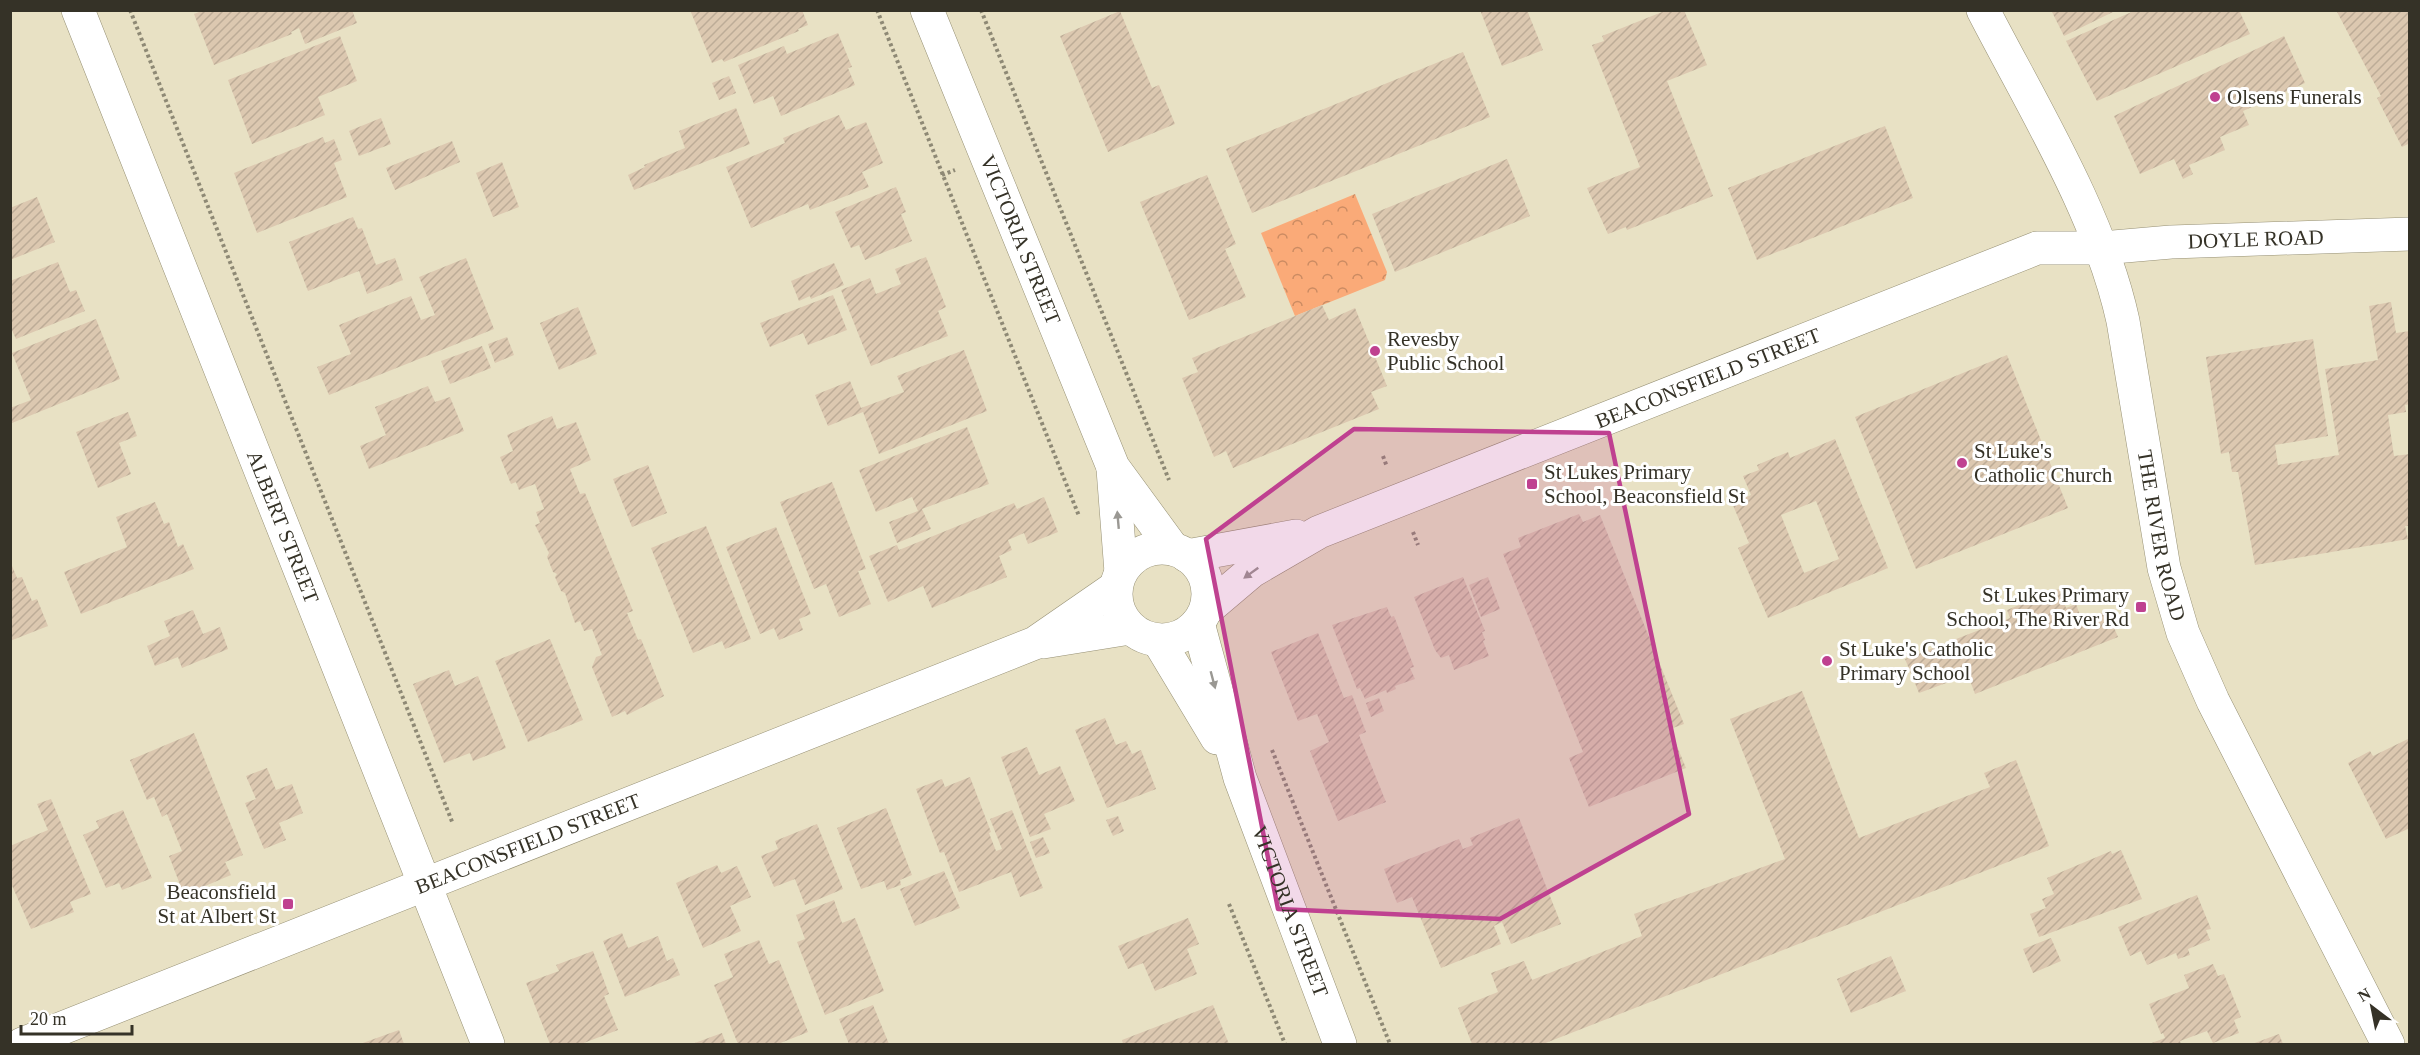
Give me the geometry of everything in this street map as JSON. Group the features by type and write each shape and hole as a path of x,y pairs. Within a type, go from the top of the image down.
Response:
{"main road":[{"name":"ALBERT STREET","path":"78,10 488,1044"},
{"name":"VICTORIA STREET","path":"927,10 1113,467 1180,552"},
{"name":"THE RIVER ROAD","path":"1983,10 2102,248 2122,314 2164,568 2183,633 2213,700 2388,1044"},
{"name":"DOYLE ROAD","path":"2102,248 2409,234"},
{"name":"BEACONSFIELD STREET","path":"1202,616 1252,572 1319,532 2037,248 2102,248"},
{"name":"VICTORIA STREET","path":"1113,467 1118,580"},
{"name":"BEACONSFIELD STREET","path":"1180,552 1319,532"},
{"path":"1158,548 1180,552 1199,566 1206,580 1202,616 1187,633 1173,639 1144,634 1121,617 1116,602 1118,580 1130,560 1143,551 1158,548"},
{"name":"BEACONSFIELD STREET","path":"22,1044 1035,643 1118,580"},
{"name":"VICTORIA STREET","path":"1202,616 1240,778 1341,1044"},
{"name":"BEACONSFIELD STREET","path":"1035,643 1144,634"},
{"name":"VICTORIA STREET","path":"1144,634 1240,778"}],"path":[{"path":"130,10 453,824"},
{"path":"877,10 1083,526"},
{"path":"981,10 1173,488"},
{"path":"1272,749 1390,1044"},
{"path":"1229,904 1285,1044"}],"highlighted area":[{"path":"1354,429 1609,433 1689,814 1500,919 1278,909 1206,539"}],"green space":[{"path":"1355,194 1387,272 1385,280 1295,316 1261,233"}],"building":[{"path":"204,10 352,10 357,23 305,44 299,28 291,32 292,34 214,65 194,14"},
{"path":"690,10 802,10 808,25 798,29 799,31 724,62 722,59 712,63"},
{"path":"1480,10 1527,10 1543,50 1502,66"},
{"path":"1667,10 1684,10 1707,65 1667,81 1713,196 1627,230 1626,227 1608,234 1587,188 1640,167 1592,45 1604,41 1602,36"},
{"path":"2051,10 2117,10 2064,36"},
{"path":"2136,10 2239,10 2250,34 2097,101 2066,41"},
{"path":"2336,10 2408,10 2410,14 2410,143 2402,147 2377,98 2381,96"},
{"path":"1120,11 1152,88 1159,85 1175,124 1108,152 1060,36"},
{"path":"838,33 852,67 848,68 855,85 781,116 773,96 754,104 738,65 784,46 787,54"},
{"path":"340,36 357,81 318,97 325,115 252,144 228,80"},
{"name":"Olsens Funerals","path":"2284,36 2305,83 2243,111 2249,125 2220,137 2225,150 2189,165 2193,174 2183,179 2174,159 2140,174 2114,116"},
{"path":"1463,52 1490,117 1252,213 1226,149"},
{"path":"729,76 736,93 719,100 712,83"},
{"path":"736,108 750,144 634,190 628,175 645,167 644,165 685,148 679,131"},
{"path":"839,115 846,130 866,122 883,163 862,172 869,187 810,210 808,204 751,228 726,167 785,143 783,138"},
{"path":"381,118 391,144 359,156 349,131"},
{"path":"1885,126 1913,198 1757,260 1728,188"},
{"path":"323,137 325,143 334,139 342,160 334,163 347,197 257,233 234,173"},
{"path":"452,141 460,162 395,190 386,168"},
{"path":"1507,159 1530,216 1395,272 1372,214"},
{"path":"502,162 519,207 493,217 476,173"},
{"path":"1207,175 1236,244 1225,249 1246,297 1189,320 1140,202"},
{"path":"896,187 906,212 901,214 912,241 865,260 859,245 851,248 835,212"},
{"path":"37,197 55,242 10,260 10,208"},
{"path":"353,217 358,229 362,228 376,265 395,258 403,280 367,294 359,271 308,291 289,242"},
{"path":"926,257 946,307 938,311 948,336 871,366 841,290 870,278 876,294 901,284 895,269"},
{"path":"466,258 494,329 329,395 317,367 351,354 339,325 411,296 421,320 435,315 419,277"},
{"path":"58,262 70,292 76,290 85,311 16,339 10,326 10,281"},
{"path":"834,263 844,285 811,299 810,296 799,301 791,281"},
{"path":"833,295 847,330 808,345 803,333 770,347 760,323"},
{"path":"2391,302 2396,333 2410,331 2410,404 2405,405 2406,412 2388,415 2394,456 2410,454 2410,526 2405,526 2408,539 2255,565 2238,472 2232,472 2229,452 2221,454 2206,357 2313,339 2328,436 2275,445 2278,465 2339,455 2325,369 2378,360 2369,306"},
{"path":"1322,305 1329,320 1355,308 1387,386 1371,392 1379,409 1233,468 1226,451 1214,457 1182,378 1198,372 1192,358"},
{"path":"578,307 597,354 559,370 540,323"},
{"path":"96,319 120,379 12,423 10,408 31,400 12,353"},
{"path":"507,337 514,355 495,363 488,344"},
{"path":"482,346 491,368 450,384 441,361"},
{"path":"964,350 987,411 879,454 863,412 828,426 815,395 850,381 861,408 904,392 897,376"},
{"name":"St Luke's Catholic Church","path":"2007,355 2068,508 1916,569 1855,417"},
{"path":"428,386 435,402 450,397 464,431 369,469 360,446 386,435 375,407"},
{"path":"128,412 137,436 119,443 131,474 98,488 76,432"},
{"path":"552,416 557,429 576,422 591,460 570,469 580,494 585,493 633,611 627,613 638,640 641,639 664,696 627,715 625,711 612,717 592,667 596,657 602,655 592,629 584,631 580,621 575,623 565,593 561,591 555,577 557,574 553,572 547,557 549,553 535,525 540,523 536,512 544,509 535,484 519,490 516,482 511,484 500,457 513,451 507,435"},
{"path":"967,427 989,484 922,509 931,529 897,543 889,522 918,511 912,497 876,512 859,470"},
{"path":"1835,439 1888,568 1768,618 1738,548 1749,543 1732,503 1751,495 1743,476 1759,470 1757,465 1788,452 1790,458","holes":["1816,501 1839,559 1804,573 1781,515"]},
{"path":"648,465 667,513 632,527 613,479"},
{"path":"832,482 866,569 858,571 871,604 839,617 826,584 814,589 780,502"},
{"path":"1044,497 1058,532 1028,544 1024,533 1008,540 1012,550 999,556 1007,577 932,608 923,586 888,602 869,556 897,545 899,550 1014,503 1017,509"},
{"path":"155,502 164,524 169,522 178,547 183,544 194,569 81,614 64,572 127,547 116,517"},
{"path":"1579,514 1583,522 1600,515 1684,724 1670,729 1686,768 1589,807 1569,758 1583,752 1503,554 1521,547 1518,538"},
{"path":"706,526 751,639 725,649 722,641 693,653 651,548"},
{"path":"776,527 811,614 799,619 803,630 779,640 774,628 760,634 726,547"},
{"path":"10,561 17,578 22,577 32,601 37,599 48,626 10,641"},
{"path":"1463,577 1485,631 1482,632 1485,640 1483,641 1489,656 1454,670 1449,655 1441,658 1435,650 1414,597"},
{"path":"1488,577 1500,609 1481,617 1469,585"},
{"path":"2059,589 2066,608 2076,604 2082,621 2107,611 2118,637 1975,694 1968,675 1919,693 1905,659 2010,618 2007,610"},
{"path":"1387,607 1391,617 1394,616 1414,667 1410,668 1415,679 1395,686 1396,689 1387,693 1386,690 1365,699 1360,688 1357,689 1332,625"},
{"path":"193,610 203,634 220,627 228,649 182,668 178,657 155,666 147,646 170,636 164,621"},
{"path":"1318,633 1344,698 1352,695 1366,732 1359,735 1386,802 1338,821 1310,751 1329,742 1317,714 1298,721 1271,652"},
{"path":"550,639 583,720 528,742 495,661"},
{"path":"449,670 455,686 478,676 506,748 473,761 470,753 444,763 413,684"},
{"path":"1802,691 1859,838 1990,787 1984,773 2016,760 2049,846 1543,1044 1472,1044 1458,1008 1498,992 1491,973 1524,961 1532,980 1642,936 1634,914 1785,859 1730,719"},
{"path":"1379,698 1384,711 1371,717 1366,703"},
{"path":"1105,718 1116,745 1126,741 1132,754 1141,750 1156,789 1107,808 1075,730"},
{"path":"194,733 243,855 225,862 231,875 184,895 169,856 182,851 167,814 162,817 154,797 147,800 130,760"},
{"path":"2410,738 2410,828 2386,839 2348,763 2370,751 2373,756"},
{"path":"1027,747 1039,775 1060,766 1075,801 1044,814 1051,829 1030,837 1001,757"},
{"path":"267,768 276,790 292,784 303,813 279,823 286,840 264,849 245,803 256,799 246,776"},
{"path":"970,777 996,851 1002,849 990,819 1012,810 1043,888 1020,897 1011,872 959,892 944,852 940,853 916,789 942,779 945,787"},
{"path":"51,799 91,894 70,902 74,912 31,929 10,881 10,846 48,830 37,804"},
{"path":"886,808 912,875 900,880 901,885 887,890 884,881 861,889 837,828"},
{"path":"123,810 152,878 122,890 119,883 106,888 83,835 99,828 96,821"},
{"path":"1118,816 1124,831 1113,836 1106,820"},
{"path":"1519,818 1561,924 1511,944 1502,922 1494,926 1501,944 1441,968 1412,897 1397,903 1384,869 1459,839 1463,849 1473,845 1470,838"},
{"path":"817,824 843,889 805,905 795,879 774,887 761,856 778,849 775,841"},
{"path":"1043,837 1050,853 1036,858 1030,842"},
{"path":"2121,850 2142,899 2039,937 2030,914 2046,908 2042,899 2054,894 2047,878 2111,851 2112,854"},
{"path":"717,865 721,873 737,866 751,897 730,906 741,931 703,948 676,883"},
{"path":"944,871 960,908 915,926 900,889"},
{"path":"2197,895 2211,929 2206,930 2210,940 2188,949 2190,955 2178,959 2176,953 2147,965 2141,951 2130,956 2118,927"},
{"path":"834,900 842,923 855,918 884,991 825,1015 797,942 805,939 796,915"},
{"path":"1188,918 1199,944 1187,949 1197,974 1155,991 1143,963 1128,969 1118,946"},
{"path":"622,933 628,948 658,936 667,961 673,958 680,975 625,997 603,941"},
{"path":"2051,938 2061,961 2033,973 2023,949"},
{"path":"759,940 769,964 779,960 808,1032 778,1044 738,1044 714,985 733,977 724,954"},
{"path":"593,951 609,994 604,996 618,1030 581,1044 550,1044 526,983 559,971 556,965"},
{"path":"1891,956 1906,991 1851,1013 1837,979"},
{"path":"2213,964 2218,976 2224,974 2241,1017 2234,1020 2239,1033 2213,1043 2207,1031 2180,1041 2181,1044 2149,1044 2165,1038 2163,1033 2161,1034 2149,1004 2189,988 2184,975"},
{"path":"873,1005 889,1044 849,1044 839,1019"},
{"path":"1213,1005 1229,1044 1123,1044 1122,1040"},
{"path":"399,1030 404,1044 360,1044"},
{"path":"722,1033 726,1044 692,1044"},
{"path":"2279,1034 2283,1044 2252,1044"}],"place":[{"name":"Olsens Funerals","path":"2215,97"},
{"name":"Revesby Public School","path":"1375,351"},
{"name":"St Luke's Catholic Church","path":"1962,463"},
{"name":"St Lukes Primary School, Beaconsfield St","path":"1532,484"},
{"name":"St Lukes Primary School, The River Rd","path":"2141,607"},
{"name":"St Luke's Catholic Primary School","path":"1827,661"},
{"name":"Beaconsfield St at Albert St","path":"288,904"}]}
